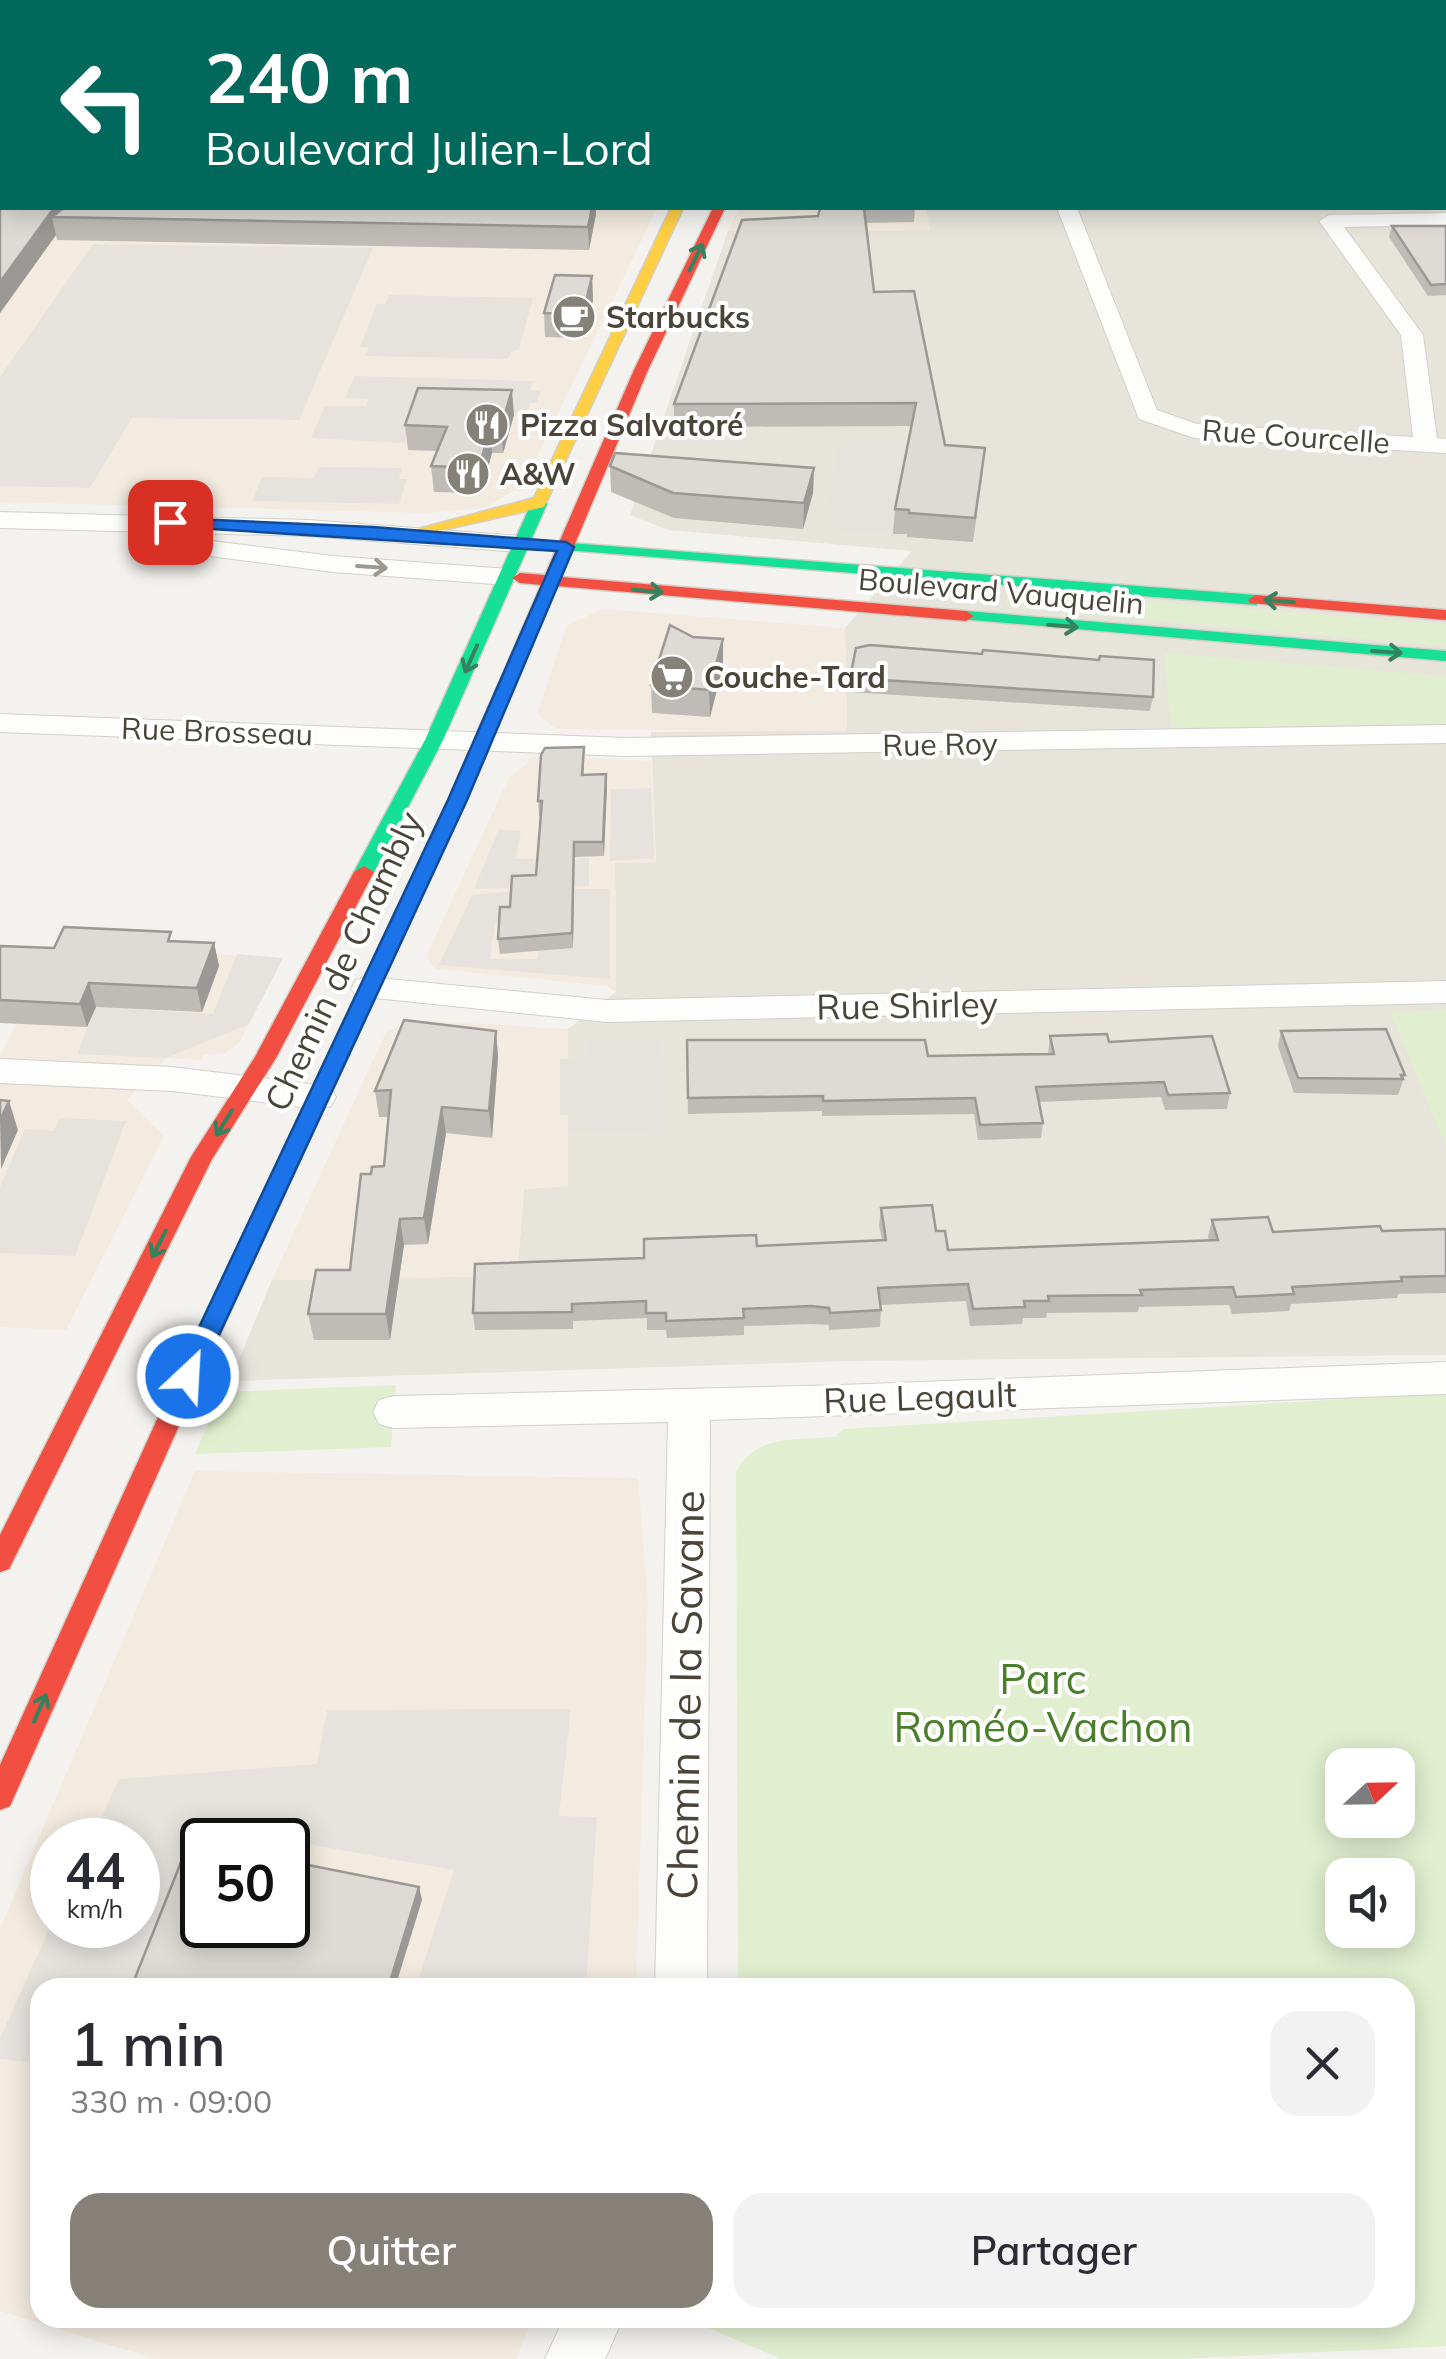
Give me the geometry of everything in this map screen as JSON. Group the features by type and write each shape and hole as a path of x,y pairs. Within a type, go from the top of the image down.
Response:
{"main road":[{"name":"Chemin de Chambly","path":"0,1560 202,1157 245,1089 434,740 540,501 677,210"},
{"name":"Chemin de Chambly","path":"0,1797 188,1376 483,742 583,504 717,210"},
{"path":"412,534 480,520 540,501"},
{"path":"583,504 613,525 676,554"},
{"name":"Boulevard Vauquelin","path":"522,544 1446,614"},
{"name":"Boulevard Vauquelin","path":"508,577 1446,656"}],"street":[{"name":"Rue Courcelle","path":"1067,210 1147,414 1194,431 1436,446"},
{"path":"1436,446 1420,334 1329,221 1446,220"},
{"path":"7,520 125,520 412,534 522,544"},
{"path":"7,520 308,561 508,577"},
{"name":"Rue Brosseau","path":"0,723 434,740"},
{"name":"Rue Roy","path":"434,740 626,748 1446,734"},
{"name":"Rue Shirley","path":"368,988 606,1011 1446,992"},
{"path":"0,1071 172,1079 318,1098"},
{"name":"Rue Legault","path":"394,1412 1446,1378"},
{"name":"Chemin de la Savane","path":"680,1978 690,1404"},
{"path":"574,2359 589,2328"}],"shaded area":[{"path":"0,210 656,210 528,476 516,490 484,508 424,513 0,502"},
{"path":"738,210 926,210 930,230 728,231"},
{"path":"926,210 1446,210 1446,1355 849,1361 230,1381 272,1280 517,1276 524,1189 568,1186 568,1029 616,992 615,863 656,862 651,732 847,730 845,628 912,551 668,530 630,515 728,231 929,230"},
{"path":"93,244 373,248 299,420 132,418 90,488 0,486 0,377"},
{"path":"389,295 533,298 519,349 511,352 508,359 365,356 369,348 360,347 377,304 386,303"},
{"path":"355,376 533,381 530,390 540,391 537,403 530,403 527,413 416,410 404,443 311,438 325,406 366,406 369,399 345,398"},
{"path":"840,439 914,441 901,534 829,530 834,509 828,508"},
{"path":"319,467 402,468 399,479 407,479 399,504 252,501 262,477 314,478"},
{"path":"604,609 845,628 847,731 556,729 537,714 567,625"},
{"path":"528,758 651,761 656,862 615,863 616,992 607,986 435,969 426,957 509,777 529,762"},
{"path":"651,788 654,858 610,861 611,789"},
{"path":"499,829 521,831 516,859 589,858 589,886 474,889"},
{"path":"574,889 610,889 610,979 439,965 472,895 513,891 512,922 495,923 490,959 538,959 538,949 573,948"},
{"path":"55,946 283,958 239,1043 225,1053 204,1055 201,1060 166,1058 127,1100 164,1136 66,1330 0,1327 0,1056"},
{"path":"237,954 283,958 249,1024 166,1058 77,1054 96,1007 213,1014"},
{"path":"415,1020 568,1029 568,1186 524,1189 517,1276 272,1280 386,1032"},
{"path":"661,1037 666,1134 569,1131 568,1115 560,1115 560,1059 588,1058 588,1040"},
{"path":"60,1118 126,1121 75,1256 0,1253 0,1187 25,1129 54,1131"},
{"path":"195,1471 638,1478 648,1602 636,1978 30,1978 30,2320 0,2311 0,1929 30,1859 30,1948 160,1948 160,1818 47,1818"},
{"path":"571,1709 559,1816 597,1817 587,1978 419,1978 454,1870 310,1845 310,1818 180,1818 180,1871 160,1921 160,1818 101,1818 119,1779 317,1764 327,1710"},
{"path":"41,1948 149,1948 138,1978 30,1978 30,2063 0,2059 0,2038"},
{"path":"55,2328 529,2328 516,2359 156,2359"}],"green space":[{"path":"1019,591 1446,624 1446,646 1010,608 1005,604 1006,595"},
{"path":"1164,653 1446,676 1446,723 1171,728"},
{"path":"1446,1010 1446,1146 1390,1012"},
{"path":"396,1385 391,1447 195,1454 222,1392"},
{"name":"Parc Roméo-Vachon","path":"1446,1393 1446,2346 1179,2359 781,2359 708,2328 1415,2328 1415,1978 738,1978 736,1472 755,1451 792,1439 835,1437 844,1429"}],"building":[{"path":"0,210 53,210 0,282"},
{"path":"61,210 592,210 588,227 52,217"},
{"path":"820,210 864,210 874,292 914,291 945,445 985,448 975,518 895,509 916,403 674,404 742,220 818,216"},
{"path":"1392,226 1446,226 1446,284 1431,285"},
{"path":"555,275 592,276 583,314 544,313"},
{"path":"418,388 512,390 501,427 490,428 479,468 431,466 447,427 405,425"},
{"path":"615,453 814,468 804,503 673,493 610,466"},
{"path":"670,625 693,637 723,639 709,690 651,685"},
{"path":"870,645 982,654 983,650 1099,660 1100,656 1154,660 1153,697 850,678 856,648"},
{"path":"584,747 582,775 606,774 603,842 574,842 572,933 498,939 500,907 510,907 512,876 536,875 541,755 545,748"},
{"path":"64,927 171,932 168,941 214,943 197,988 89,983 80,1004 0,1000 0,946 54,948"},
{"path":"404,1020 496,1031 489,1111 442,1107 424,1218 400,1219 386,1314 308,1314 316,1270 350,1270 361,1174 371,1174 372,1167 384,1166 391,1090 375,1091"},
{"path":"1386,1029 1405,1075 1401,1075 1403,1079 1298,1078 1281,1031"},
{"path":"1107,1034 1109,1042 1212,1036 1230,1093 1168,1095 1164,1082 1036,1087 1043,1123 980,1125 975,1098 823,1101 823,1096 688,1098 687,1040 925,1040 928,1056 1054,1054 1050,1036"},
{"path":"0,1100 9,1101 0,1120"},
{"path":"932,1205 936,1231 945,1231 948,1250 1218,1240 1212,1220 1268,1217 1273,1232 1380,1226 1382,1231 1446,1229 1446,1276 1292,1287 1294,1294 1236,1297 1233,1287 1140,1290 1142,1295 1048,1296 1049,1301 1024,1301 1025,1307 973,1309 968,1284 878,1288 881,1310 830,1313 829,1308 811,1306 743,1309 744,1318 666,1321 666,1313 646,1313 646,1301 572,1304 572,1312 473,1313 475,1264 644,1258 644,1239 756,1235 757,1246 886,1240 881,1208"},
{"path":"180,1865 180,1948 310,1948 310,1865 419,1887 391,1978 135,1978 147,1948 160,1948 160,1915"}],"traffic: fast":[{"path":"364,872 434,740 539,504"},
{"path":"533,544 1256,600"},
{"path":"966,616 1446,656"},
{"path":"197,1358 457,800 516,662"}],"traffic: slow":[{"path":"539,504 676,210"},
{"path":"412,535 540,501"}],"traffic: jam":[{"path":"516,662 641,370 718,210"},
{"path":"520,578 966,616"},
{"path":"1256,600 1446,615"},
{"path":"0,1561 202,1157 265,1058 364,872"},
{"path":"0,1797 197,1358"}],"place":[{"name":"Starbucks","path":"574,317"},
{"name":"Pizza Salvatoré","path":"487,425"},
{"name":"A&W","path":"468,474"},
{"name":"Couche-Tard","path":"672,677"}],"route":[{"path":"170,522 566,547 458,800 188,1376"}]}
